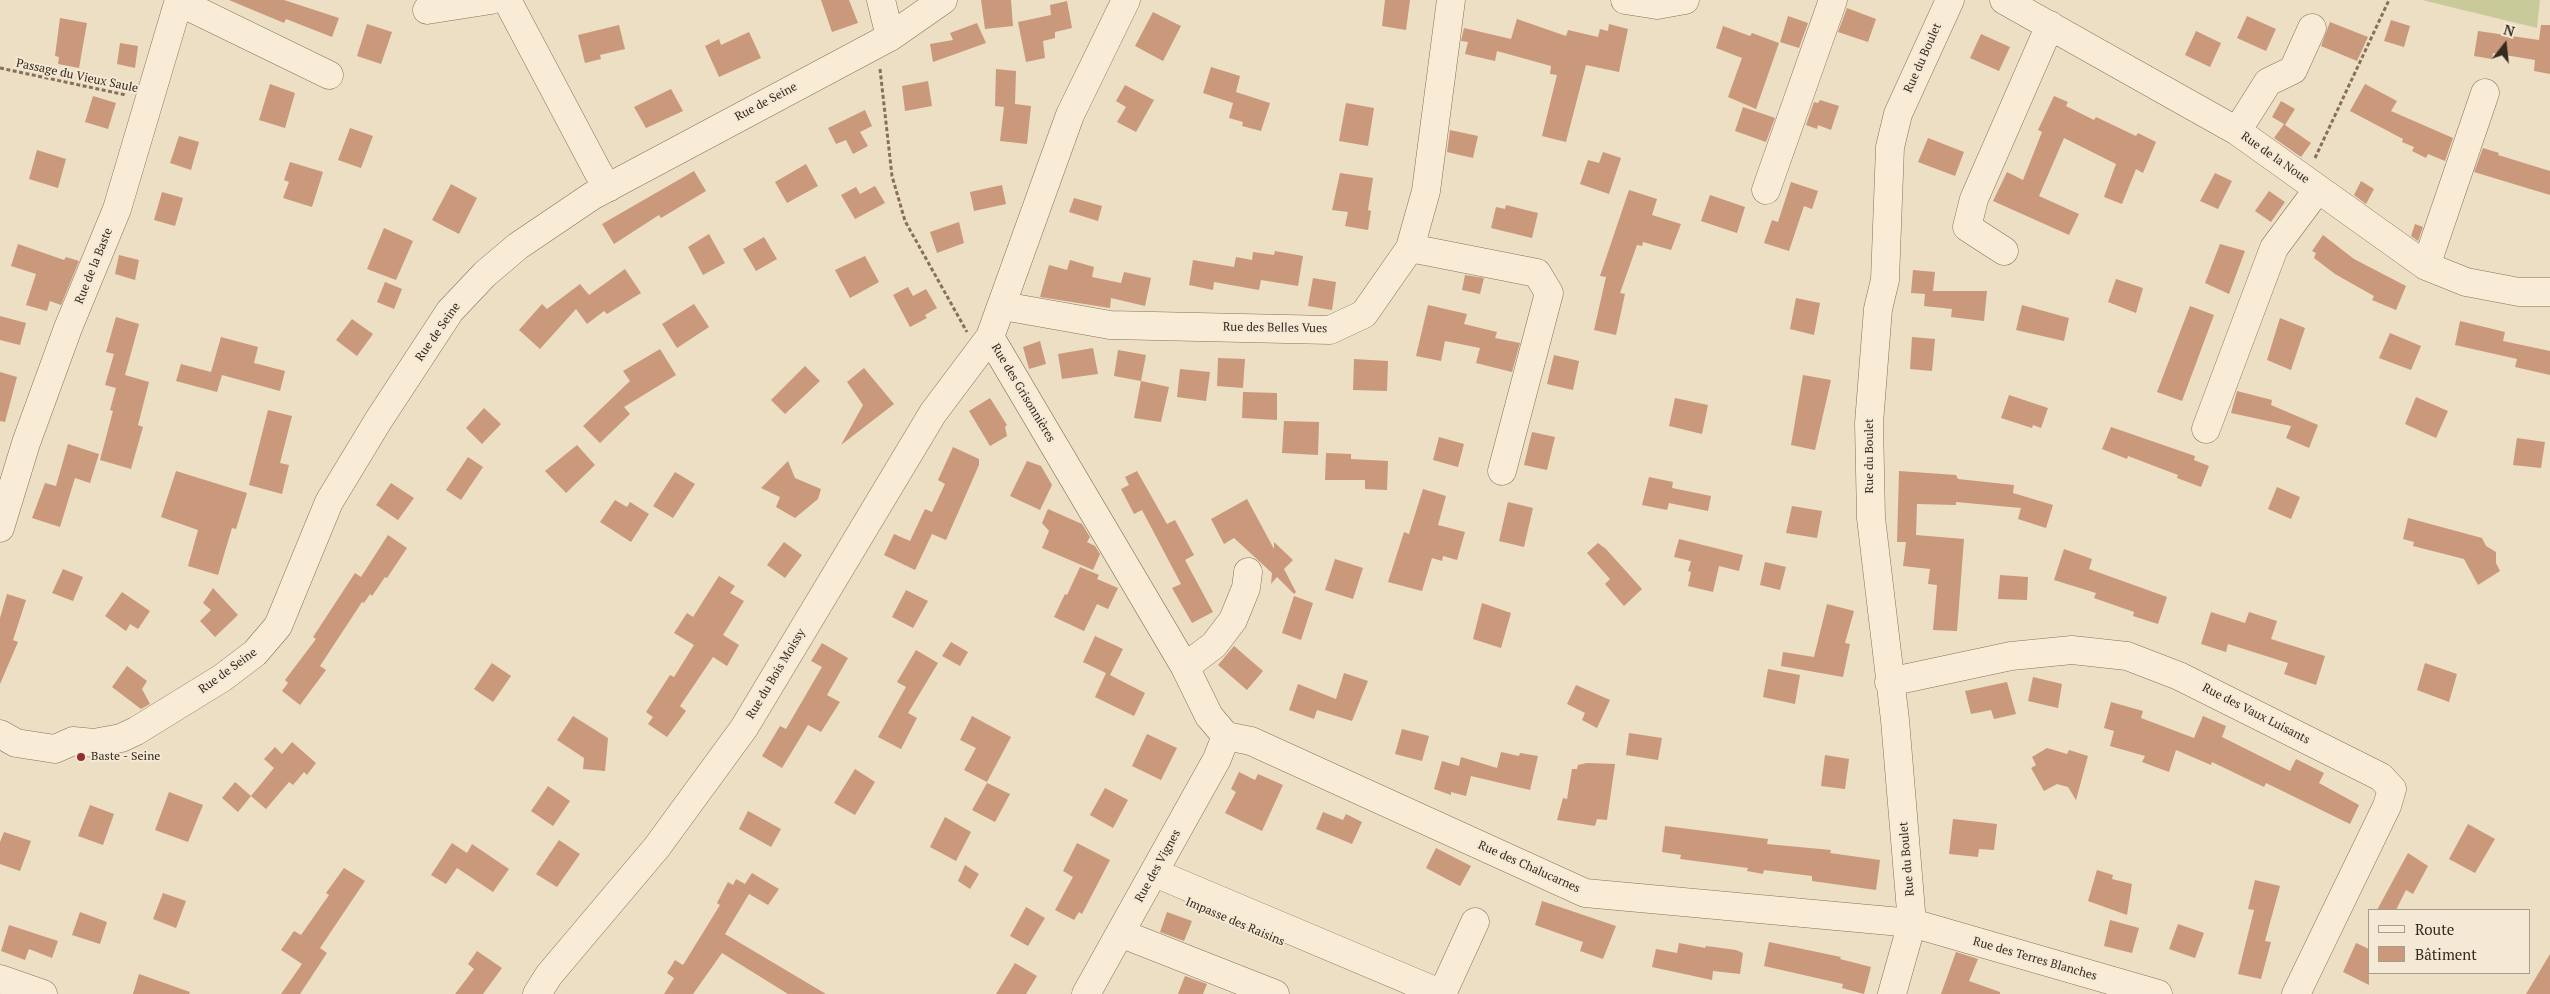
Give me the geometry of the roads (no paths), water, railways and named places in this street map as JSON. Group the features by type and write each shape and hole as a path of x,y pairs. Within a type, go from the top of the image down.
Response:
{"street":[{"path":"427,10 491,0"},
{"path":"507,0 608,188"},
{"path":"881,0 881,41"},
{"name":"Rue de Seine","path":"0,734 16,743 55,749 72,741 106,742 136,731 222,678 267,640 278,626 329,502 378,421 450,311 485,274 553,220 608,188 881,41 943,0"},
{"name":"Rue des Grisonnières","path":"1126,0 1070,115 1003,306 985,345 1185,667 1209,716 1226,736"},
{"name":"Rue des Belles Vues","path":"1003,306 1110,325 1330,330 1364,314 1410,248 1426,191 1450,0"},
{"path":"1625,0 1657,5 1685,0"},
{"path":"1766,190 1833,0"},
{"name":"Rue du Boulet","path":"1912,923 1895,720 1871,518 1869,423 1878,309 1885,280 1890,147 1898,114 1934,30 1950,0"},
{"name":"Rue de la Noue","path":"2004,0 2237,132 2426,266 2466,282 2519,292 2550,292"},
{"path":"179,1 329,75"},
{"name":"Rue de la Baste","path":"0,528 26,443 65,337 118,209 151,102 179,1"},
{"path":"2004,251 1967,227 1974,199 2050,25"},
{"path":"2237,132 2268,82 2292,70 2312,28"},
{"path":"2426,266 2485,93"},
{"path":"2206,428 2274,248 2310,183"},
{"path":"1410,248 1537,273 1549,293 1502,471"},
{"name":"Rue du Bois Moissy","path":"537,994 549,975 657,847 744,728 933,413 985,345"},
{"path":"1185,667 1214,645 1233,620 1246,588 1248,572"},
{"name":"Rue des Vaux Luisants","path":"1889,682 2011,656 2072,650 2127,656 2179,676 2381,777 2392,789 2387,806 2296,994"},
{"name":"Rue de Seine","path":"0,729 17,726 56,732 72,741"},
{"name":"Rue des Vignes","path":"1086,994 1217,759 1226,736"},
{"name":"Rue des Chalucarnes","path":"1226,736 1251,741 1585,893 1912,923"},
{"path":"1151,879 1442,994 1475,922"},
{"name":"Impasse des Raisins","path":"1151,879 1322,960"},
{"path":"1892,994 1912,923"},
{"name":"Rue des Terres Blanches","path":"1912,923 2096,986 2158,994"},
{"path":"1120,933 1275,994"},
{"path":"0,979 43,994"}],"place":[{"name":"Baste - Seine","path":"81,757"}]}
